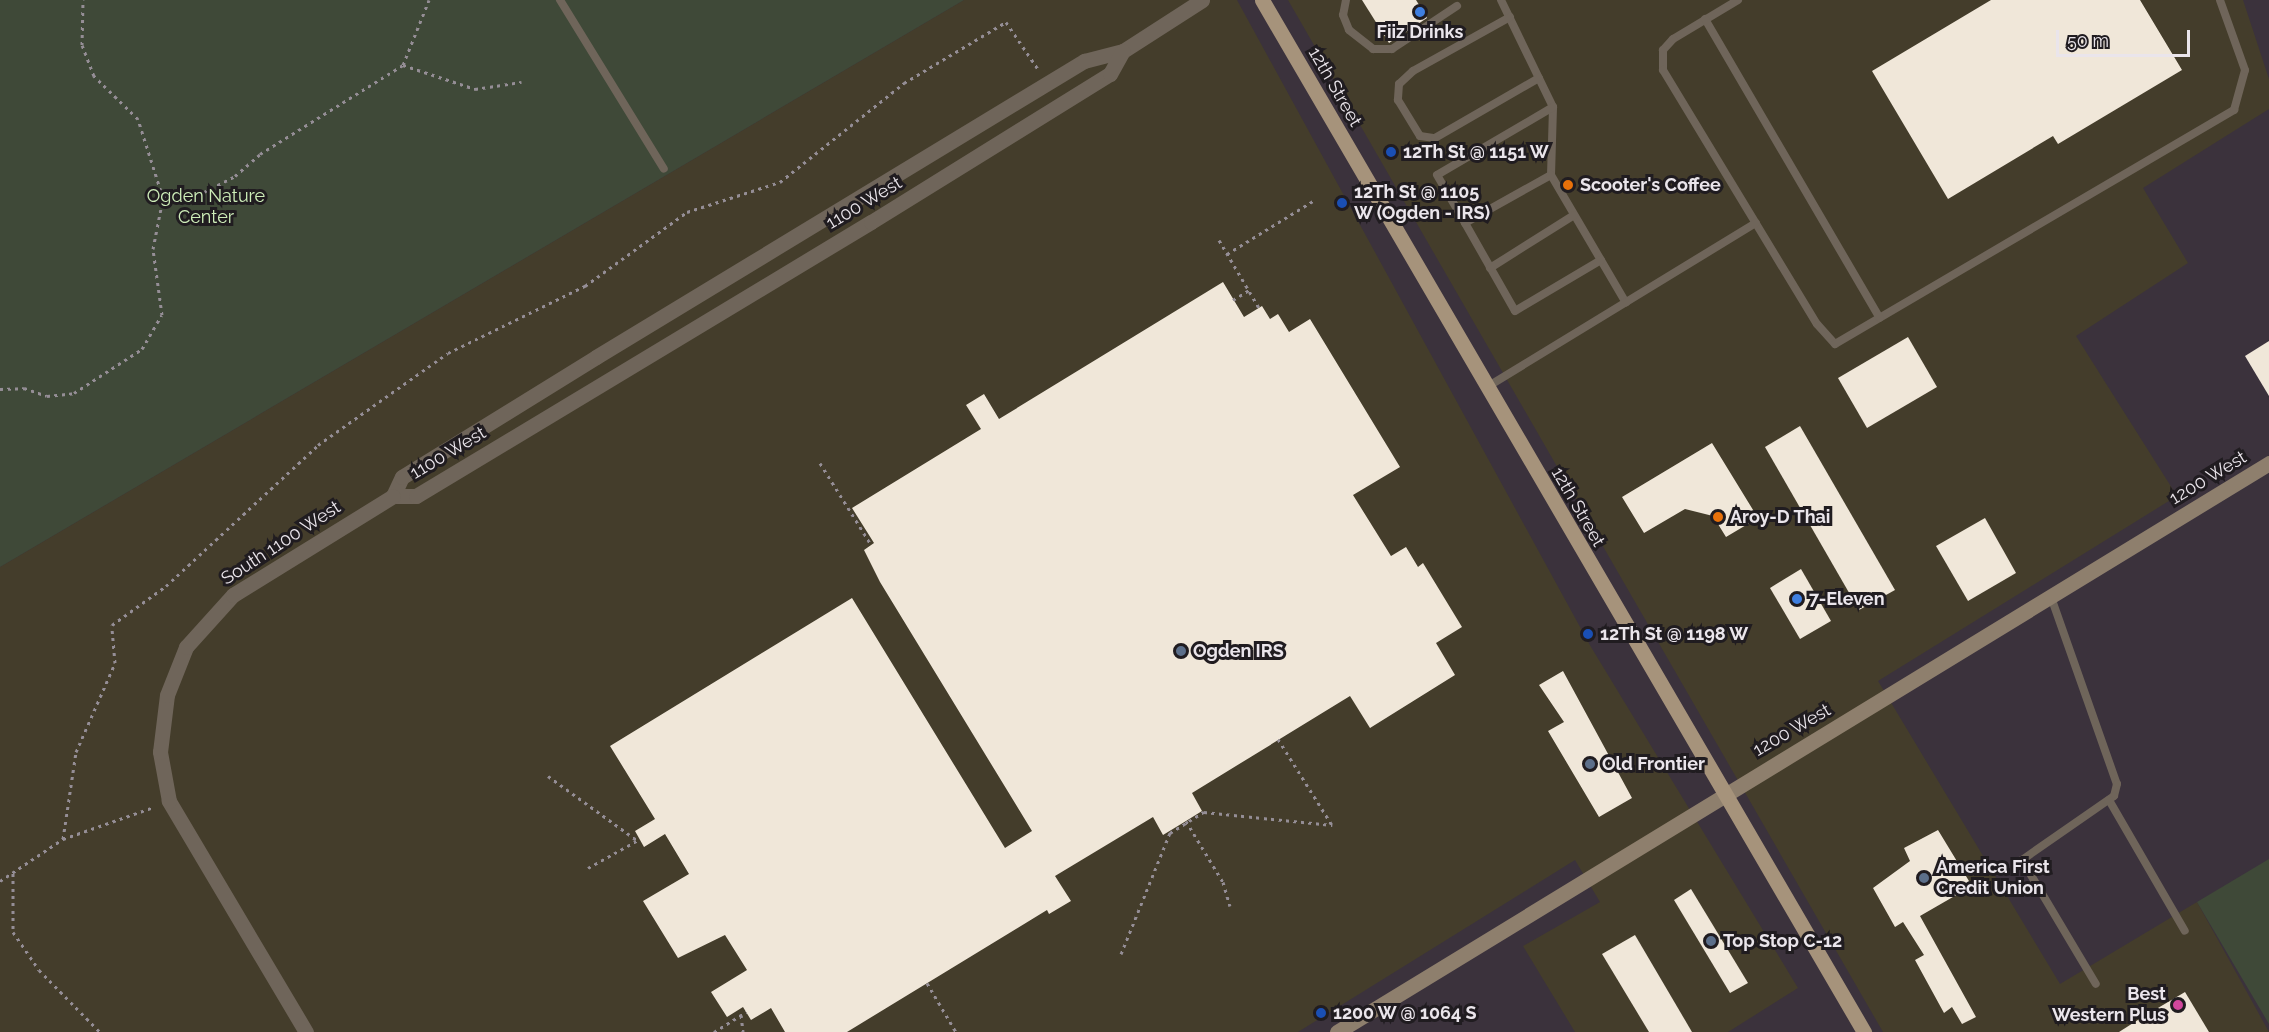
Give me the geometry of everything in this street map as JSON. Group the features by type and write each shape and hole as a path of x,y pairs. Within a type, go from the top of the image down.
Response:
{"main road":[{"name":"12th Street","path":"1262,0 1722,795 1864,1032"}],"street":[{"name":"1100 West","path":"1123,51 1110,74 1066,102 416,496 393,496 402,477 1096,54 1123,51 1202,0"},
{"path":"1050,82 1066,102"},
{"name":"1200 West","path":"1337,1032 1722,795 2269,464"},
{"name":"South 1100 West","path":"306,1032 170,801 160,752 166,695 186,647 233,595 393,496"}],"lane":[{"path":"560,0 664,170"},
{"path":"1346,0 1344,15 1349,30 1373,49 1392,49 1457,6"},
{"path":"1501,0 1553,107 1551,175 1626,303"},
{"path":"1738,0 1705,19 1663,50 1663,70 1817,324 1835,344 2234,110 2245,70 2220,0"},
{"path":"1510,16 1413,71 1399,84 1398,100 1420,136 1435,138 1539,78"},
{"path":"1705,19 1880,318"},
{"path":"1553,107 1437,175 1515,311 1600,260"},
{"path":"1465,223 1551,175"},
{"path":"1490,268 1574,215"},
{"path":"1486,387 1756,224"},
{"path":"2051,597 2113,765 2117,784 2109,800 2022,860 2096,984"},
{"path":"2109,800 2186,932"}],"path":[{"path":"0,389 24,388 47,396 74,393 142,349 157,333 162,315 153,249 163,198 138,119 94,76 82,45 83,0"},
{"path":"163,198 204,192 235,176 260,154 403,65 429,0"},
{"path":"63,838 76,752 115,663 112,625 166,586 318,445 448,353 585,286 687,212 780,183 904,83 1006,22 1050,82"},
{"path":"403,65 475,89 521,82"},
{"path":"1227,254 1313,201"},
{"path":"1219,240 1259,308"},
{"path":"1233,300 1249,290"},
{"path":"820,463 870,543"},
{"path":"1121,954 1170,833 1187,822 1204,813 1332,825 1278,739"},
{"path":"548,776 639,840 588,868"},
{"path":"0,881 63,838 170,801"},
{"path":"1187,822 1223,882 1230,906"},
{"path":"13,873 13,932 39,970 100,1032"},
{"path":"927,983 956,1032"},
{"path":"714,1032 746,1012"},
{"path":"741,1016 742,1032"}],"shaded area":[{"path":"964,0 1237,0 1591,647 1798,988 1728,1032 1575,1032 1523,946 1600,902 1575,860 1298,1032 0,1032 0,567"},
{"path":"1288,0 2243,0 2269,79 2269,109 2143,188 2188,263 2076,336 2177,496 1878,681 2060,984 2197,902 2269,1032 1883,1032"}],"green space":[{"name":"Ogden Nature Center","path":"0,0 964,0 0,567"},
{"path":"2269,859 2269,1024 2197,902"}],"building":[{"path":"1362,0 1416,0 1427,18 1389,43"},
{"path":"1991,0 2140,0 2182,70 2058,144 2053,136 1948,199 1872,71"},
{"name":"Ogden IRS","path":"1223,282 1244,317 1262,306 1270,319 1278,314 1289,332 1310,319 1400,467 1353,495 1391,556 1406,547 1418,567 1423,563 1462,627 1436,643 1455,675 1370,728 1350,696 1192,793 1202,811 1186,821 1163,835 1153,817 1055,876 1071,901 1049,914 1047,910 847,1032 785,1032 771,1008 751,1020 743,1007 727,1017 711,992 747,970 725,935 678,958 643,901 689,874 665,834 644,847 635,831 655,819 610,746 852,598 1005,848 1032,831 880,582 864,550 874,543 852,508 981,429 966,405 984,394 999,419"},
{"path":"1908,337 1937,387 1867,428 1838,378"},
{"path":"2269,341 2269,396 2245,356"},
{"path":"1800,426 1895,590 1859,610 1765,447"},
{"path":"1712,443 1758,518 1726,537 1713,516 1685,509 1644,533 1622,497"},
{"path":"1985,518 2016,573 1968,601 1936,546"},
{"name":"7-Eleven","path":"1801,569 1831,621 1800,639 1770,588"},
{"name":"Old Frontier","path":"1563,671 1632,798 1599,817 1548,731 1564,722 1539,685"},
{"name":"America First Credit Union","path":"1938,830 1972,886 1920,916 1976,1017 1962,1024 1952,1007 1944,1013 1915,960 1924,955 1903,922 1895,927 1873,888 1910,861 1904,848"},
{"name":"Top Stop C-12","path":"1691,889 1748,983 1730,993 1674,900"},
{"path":"1635,935 1692,1032 1649,1032 1602,954"},
{"name":"Best Western Plus","path":"2185,992 2209,1032 2119,1032 2141,1018"}],"place":[{"name":"Fiiz Drinks","path":"1420,12"},
{"name":"12Th St @ 1151 W","path":"1391,152"},
{"name":"Scooter's Coffee","path":"1568,185"},
{"name":"12Th St @ 1105 W (Ogden - IRS)","path":"1342,203"},
{"name":"Aroy-D Thai","path":"1718,517"},
{"name":"7-Eleven","path":"1797,599"},
{"name":"12Th St @ 1198 W","path":"1588,634"},
{"name":"Ogden IRS","path":"1181,651"},
{"name":"Old Frontier","path":"1590,764"},
{"name":"America First Credit Union","path":"1924,878"},
{"name":"Top Stop C-12","path":"1711,941"},
{"name":"Best Western Plus","path":"2178,1005"},
{"name":"1200 W @ 1064 S","path":"1321,1013"}]}
